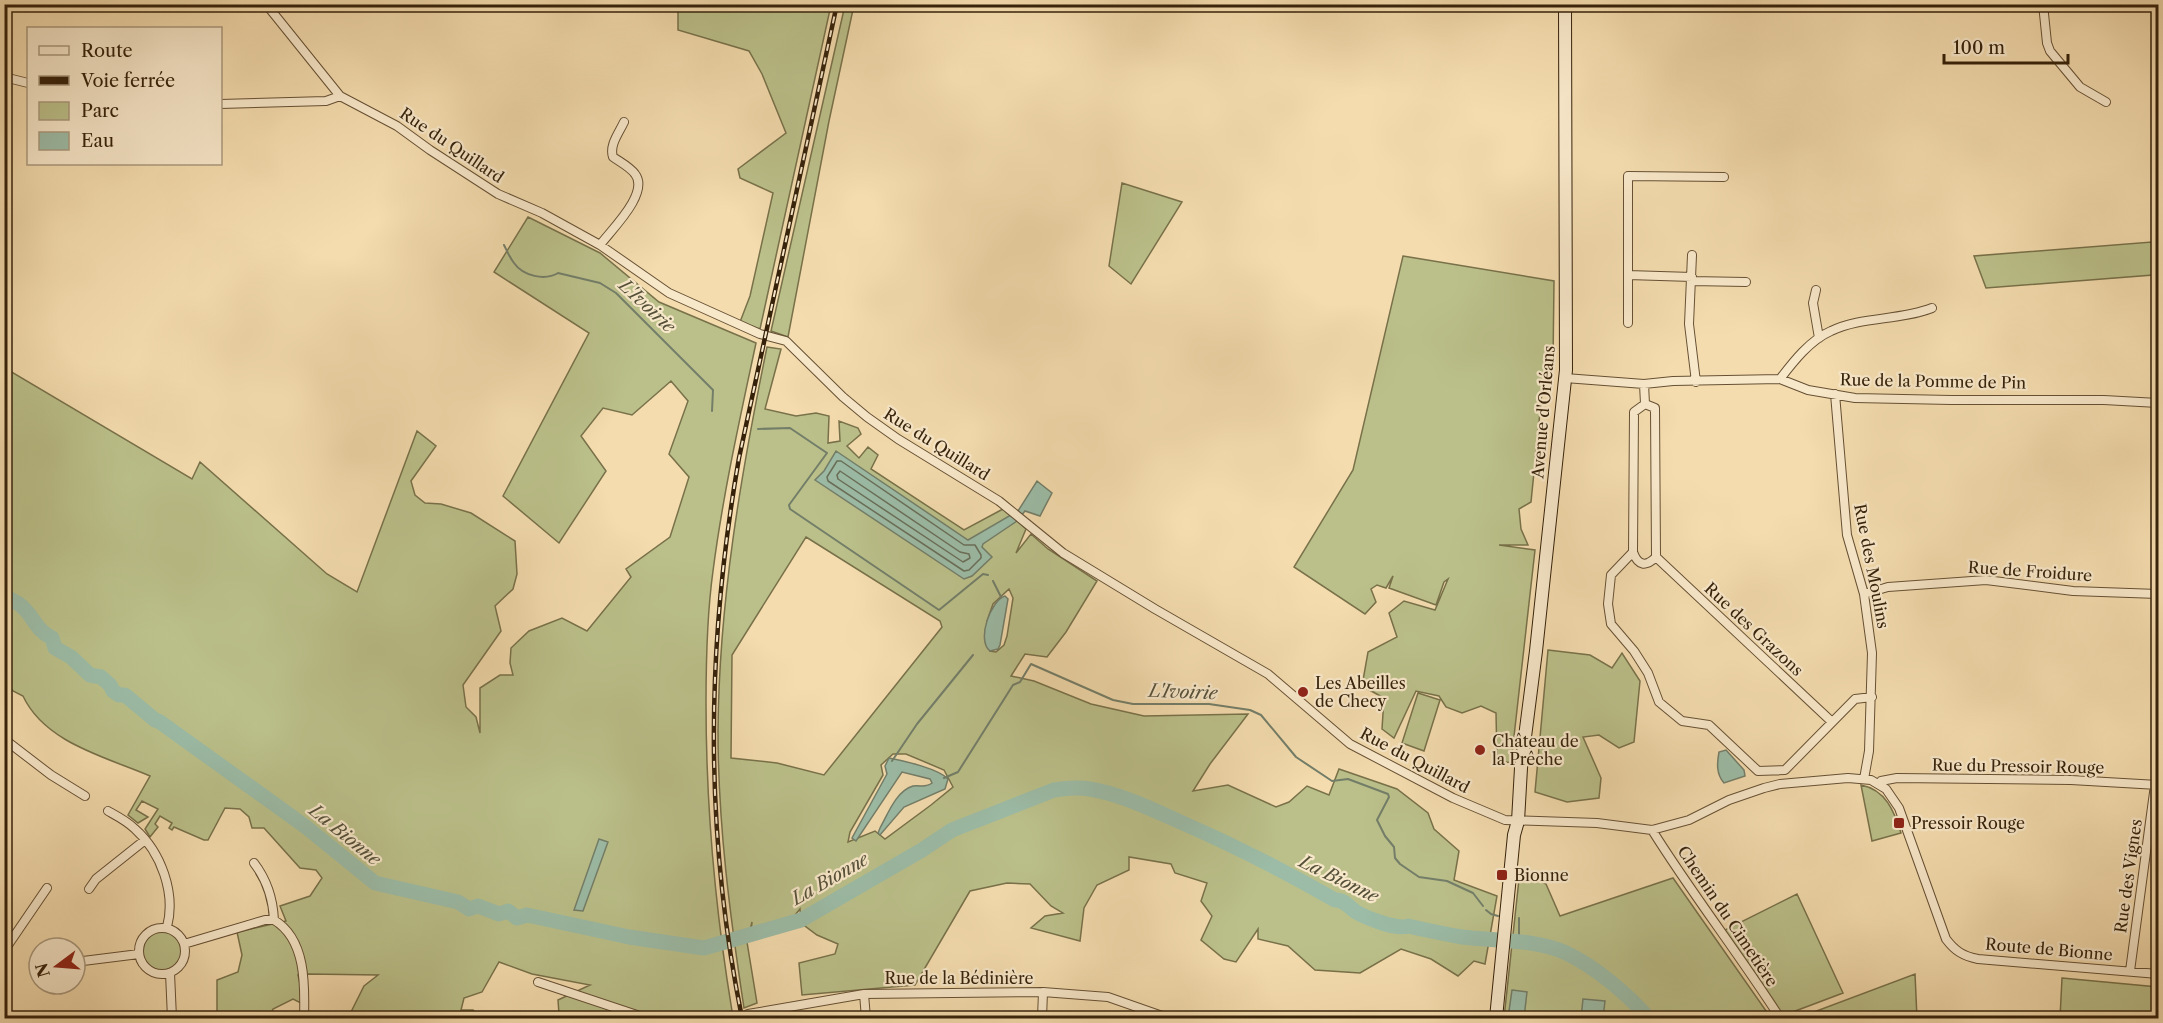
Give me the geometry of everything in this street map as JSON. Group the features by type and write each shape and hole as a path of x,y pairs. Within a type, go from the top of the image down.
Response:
{"main road":[{"name":"Avenue d'Orléans","path":"1496,1018 1514,835 1518,821 1521,768 1565,378 1565,4"}],"street":[{"path":"222,104 326,101 340,96 266,4"},
{"path":"2043,4 2050,51 2080,87 2106,102"},
{"path":"4,77 27,84"},
{"name":"Rue du Quillard","path":"340,96 397,126 498,194 542,213 600,245 669,293 760,334 786,341 843,398 867,417 898,439 999,501 1073,559 1268,674 1350,744 1453,798 1505,820 1518,821"},
{"path":"600,245 634,200 639,189 634,172 613,157 611,153 611,147 624,122"},
{"path":"1628,323 1628,176 1724,177"},
{"path":"1692,255 1689,324 1696,382"},
{"path":"1628,275 1746,282"},
{"path":"1816,290 1813,303 1819,338"},
{"path":"1780,379 1819,338 1832,330 1859,322 1914,315 1932,308"},
{"name":"Rue de la Pomme de Pin","path":"1565,378 1644,384 1673,381 1780,379 1808,390 1856,398 2103,399 2158,403"},
{"path":"1644,384 1645,404"},
{"name":"Rue des Moulins","path":"1835,394 1847,535 1864,594 1872,653 1869,751 1864,778"},
{"path":"1645,404 1655,408 1656,557 1651,562 1641,563 1636,560 1633,552 1634,412 1645,404"},
{"path":"1633,552 1611,575 1608,603 1610,620 1648,673 1659,702 1682,721 1709,726 1758,771 1785,770 1855,699 1872,697"},
{"name":"Rue des Grazons","path":"1656,557 1832,722"},
{"name":"Rue de Froidure","path":"1864,594 1887,587 1986,580 2073,591 2158,594"},
{"path":"4,739 51,775 85,796"},
{"path":"1518,821 1596,823 1652,830 1689,820 1730,800 1780,784 1864,778 1880,784"},
{"name":"Rue du Pressoir Rouge","path":"1880,784 1881,781 1908,778 2060,780 2157,785"},
{"name":"Route de Bionne","path":"1880,784 1894,798 1899,808 1946,939 1955,950 1967,957 1978,959 2158,974"},
{"name":"Rue des Vignes","path":"2130,971 2157,785"},
{"path":"108,811 126,821 146,840 159,861 166,880 170,906 167,927"},
{"name":"Chemin du Cimetière","path":"1652,830 1681,876 1738,954 1780,1018"},
{"path":"89,889 96,879 146,840"},
{"path":"254,863 263,876 273,906 274,920"},
{"path":"4,951 47,888"},
{"path":"184,944 265,920 274,920 284,926 301,960 304,1018"},
{"path":"159,927 167,927 177,933 184,944 184,958 181,964 170,973 150,971 141,961 139,954 141,939 159,927"},
{"path":"87,960 139,954"},
{"path":"170,973 172,1018"},
{"path":"538,982 646,1018"},
{"path":"1042,1018 1043,992"},
{"name":"Rue de la Bédinière","path":"748,1014 864,994 1043,992 1108,997 1168,1018"},
{"path":"864,994 866,1018"},
{"path":"722,1018 735,1016"}],"green space":[{"path":"678,5 831,5 760,329 740,322 750,296 773,193 740,178 738,169 786,133 762,74 749,51 678,30"},
{"path":"845,5 854,5 829,121 788,337 771,331"},
{"path":"1122,183 1182,202 1131,284 1109,266"},
{"path":"528,217 600,253 659,302 756,343 732,456 717,542 709,604 707,653 706,742 710,819 716,895 732,1011 698,1018 645,1013 643,1018 613,1018 608,1015 603,1018 564,1018 559,1014 558,1000 590,985 532,974 499,962 482,992 464,998 461,1010 473,1010 481,1018 348,1018 364,986 378,975 308,974 298,975 301,1003 293,999 273,1009 269,1018 217,1018 217,980 238,972 242,955 237,932 286,921 280,906 310,896 322,878 316,870 300,868 264,828 252,828 249,817 240,809 225,808 208,840 174,827 172,830 169,828 172,823 160,816 155,824 158,827 150,837 145,829 158,809 142,801 136,810 148,817 138,823 128,815 150,776 96,755 61,737 46,726 23,696 13,691 5,682 5,368 192,479 200,462 327,574 357,592 417,431 436,446 411,481 415,495 425,503 441,504 471,513 515,541 517,574 513,589 495,606 501,631 463,685 466,707 476,717 480,733 480,688 500,675 513,675 510,663 511,648 529,631 562,618 587,631 631,577 626,569 670,537 689,477 669,454 688,401 671,381 632,415 603,408 581,436 606,471 559,543 503,496 589,333 494,272"},
{"path":"2152,242 2153,275 1986,288 1974,256"},
{"path":"1403,256 1554,281 1553,362 1542,392 1531,502 1519,509 1521,529 1528,545 1499,545 1535,550 1511,763 1497,760 1496,713 1481,706 1462,713 1446,707 1439,696 1416,691 1394,738 1382,729 1384,698 1362,686 1368,652 1397,637 1389,613 1404,601 1435,610 1448,579 1444,582 1436,605 1389,588 1393,576 1386,588 1377,585 1371,589 1376,602 1365,614 1294,567 1353,470"},
{"path":"767,347 781,349 765,409 796,416 816,413 829,416 828,443 840,441 839,421 858,428 861,434 847,446 859,458 868,447 878,455 871,469 964,530 1003,509 1026,529 1016,553 1031,534 1048,549 1097,581 1066,632 1047,657 1025,654 1011,676 1034,681 1091,704 1144,716 1248,714 1210,764 1193,791 1228,785 1276,807 1289,802 1307,786 1329,795 1339,769 1397,789 1428,813 1434,829 1459,851 1454,880 1497,896 1485,964 1474,961 1458,976 1431,959 1401,949 1360,973 1315,970 1288,946 1258,939 1258,929 1236,962 1224,959 1201,940 1212,916 1201,901 1207,883 1175,873 1171,864 1129,857 1129,870 1097,885 1084,908 1080,941 1031,928 1045,916 1063,913 1051,906 1030,884 1007,883 970,891 915,985 802,995 799,963 835,954 838,944 817,935 801,923 800,909 790,921 751,933 752,922 747,942 757,1003 744,1008 726,870 720,801 719,682 733,538","holes":["806,537 940,621 942,627 824,775 777,763 731,758 732,655","1009,589 1013,598 1007,636 1004,645 996,652 990,651 987,621 993,604","893,754 906,754 944,770 953,787 885,839 875,831 848,842 850,832 883,775 881,765"]},
{"path":"1548,650 1590,655 1612,668 1622,653 1640,681 1634,742 1619,748 1599,735 1583,737 1601,778 1599,798 1567,802 1535,792"},
{"path":"1418,693 1440,700 1424,751 1402,743"},
{"path":"1861,785 1877,792 1888,803 1901,833 1872,841"},
{"path":"1520,870 1546,884 1560,916 1673,878 1771,1018 1504,1018"},
{"path":"1797,894 1843,993 1782,1016 1723,931"},
{"path":"163,931 171,932 177,937 182,943 182,959 177,965 171,970 163,971 155,970 149,965 144,959 143,951 144,943 149,937 155,932"},
{"path":"1915,974 1917,1018 1798,1018"},
{"path":"2062,978 2158,987 2158,1018 2060,1018"}],"water":[{"path":"836,451 968,540 1018,511 1037,481 1052,493 1040,516 1025,511 1017,521 983,544 982,547 992,557 972,576 964,579 815,480 824,471"},
{"path":"1005,596 1008,599 1000,645 998,649 990,651 984,638 987,621 995,605"},
{"path":"1726,750 1744,770 1745,776 1724,783 1718,772 1718,760 1719,752"},
{"path":"889,758 921,766 944,775 948,779 945,789 904,807 880,835 878,833 880,828 902,793 913,786 925,786 932,783 930,779 902,772 856,841 852,838 887,774 885,766"},
{"path":"599,839 608,842 583,911 574,910"},
{"path":"1512,990 1527,992 1524,1018 1508,1018"},
{"path":"1583,999 1605,1001 1603,1018 1581,1018"}],"waterway":[{"name":"L'Ivoirie","path":"504,245 514,263 528,274 547,277 558,273 600,283 616,293 713,390 712,411"},
{"name":"L'Ivoirie","path":"758,429 790,428 827,453 789,505 790,509 939,610 983,574 988,575"},
{"name":"L'Ivoirie","path":"993,581 1001,597"},
{"name":"La Bionne","path":"4,593 24,608 41,630 52,638 55,648 71,657 90,675 101,677 113,691 119,695 125,695 155,720 306,827 375,883 458,902 469,909 478,906 499,914 508,911 517,918 527,915 629,937 704,948 801,920 922,850 952,830 1054,790 1086,788 1145,806 1196,829 1335,900 1344,902 1356,912 1382,923 1462,937 1529,943 1555,948 1588,965 1631,1000 1648,1018"},
{"path":"892,761 917,724 973,655"},
{"name":"L'Ivoirie","path":"944,778 958,772 1013,685 1020,682 1031,664 1113,700 1133,704 1209,704 1250,710 1261,715 1296,757 1332,781 1348,779 1388,794 1389,797 1377,820 1394,847 1395,858 1400,864 1419,877 1447,881 1473,893 1483,906"},
{"name":"L'Ivoirie","path":"1486,910 1498,916"},
{"name":"L'Ivoirie","path":"1519,918 1519,943"}],"railway":[{"path":"742,1018 721,878 716,808 715,668 720,598 739,458 837,4"}],"place":[{"name":"Les Abeilles de Checy","path":"1303,692"},
{"name":"Château de la Prêche","path":"1480,750"},
{"name":"Pressoir Rouge","path":"1899,823"},
{"name":"Bionne","path":"1502,875"}]}
